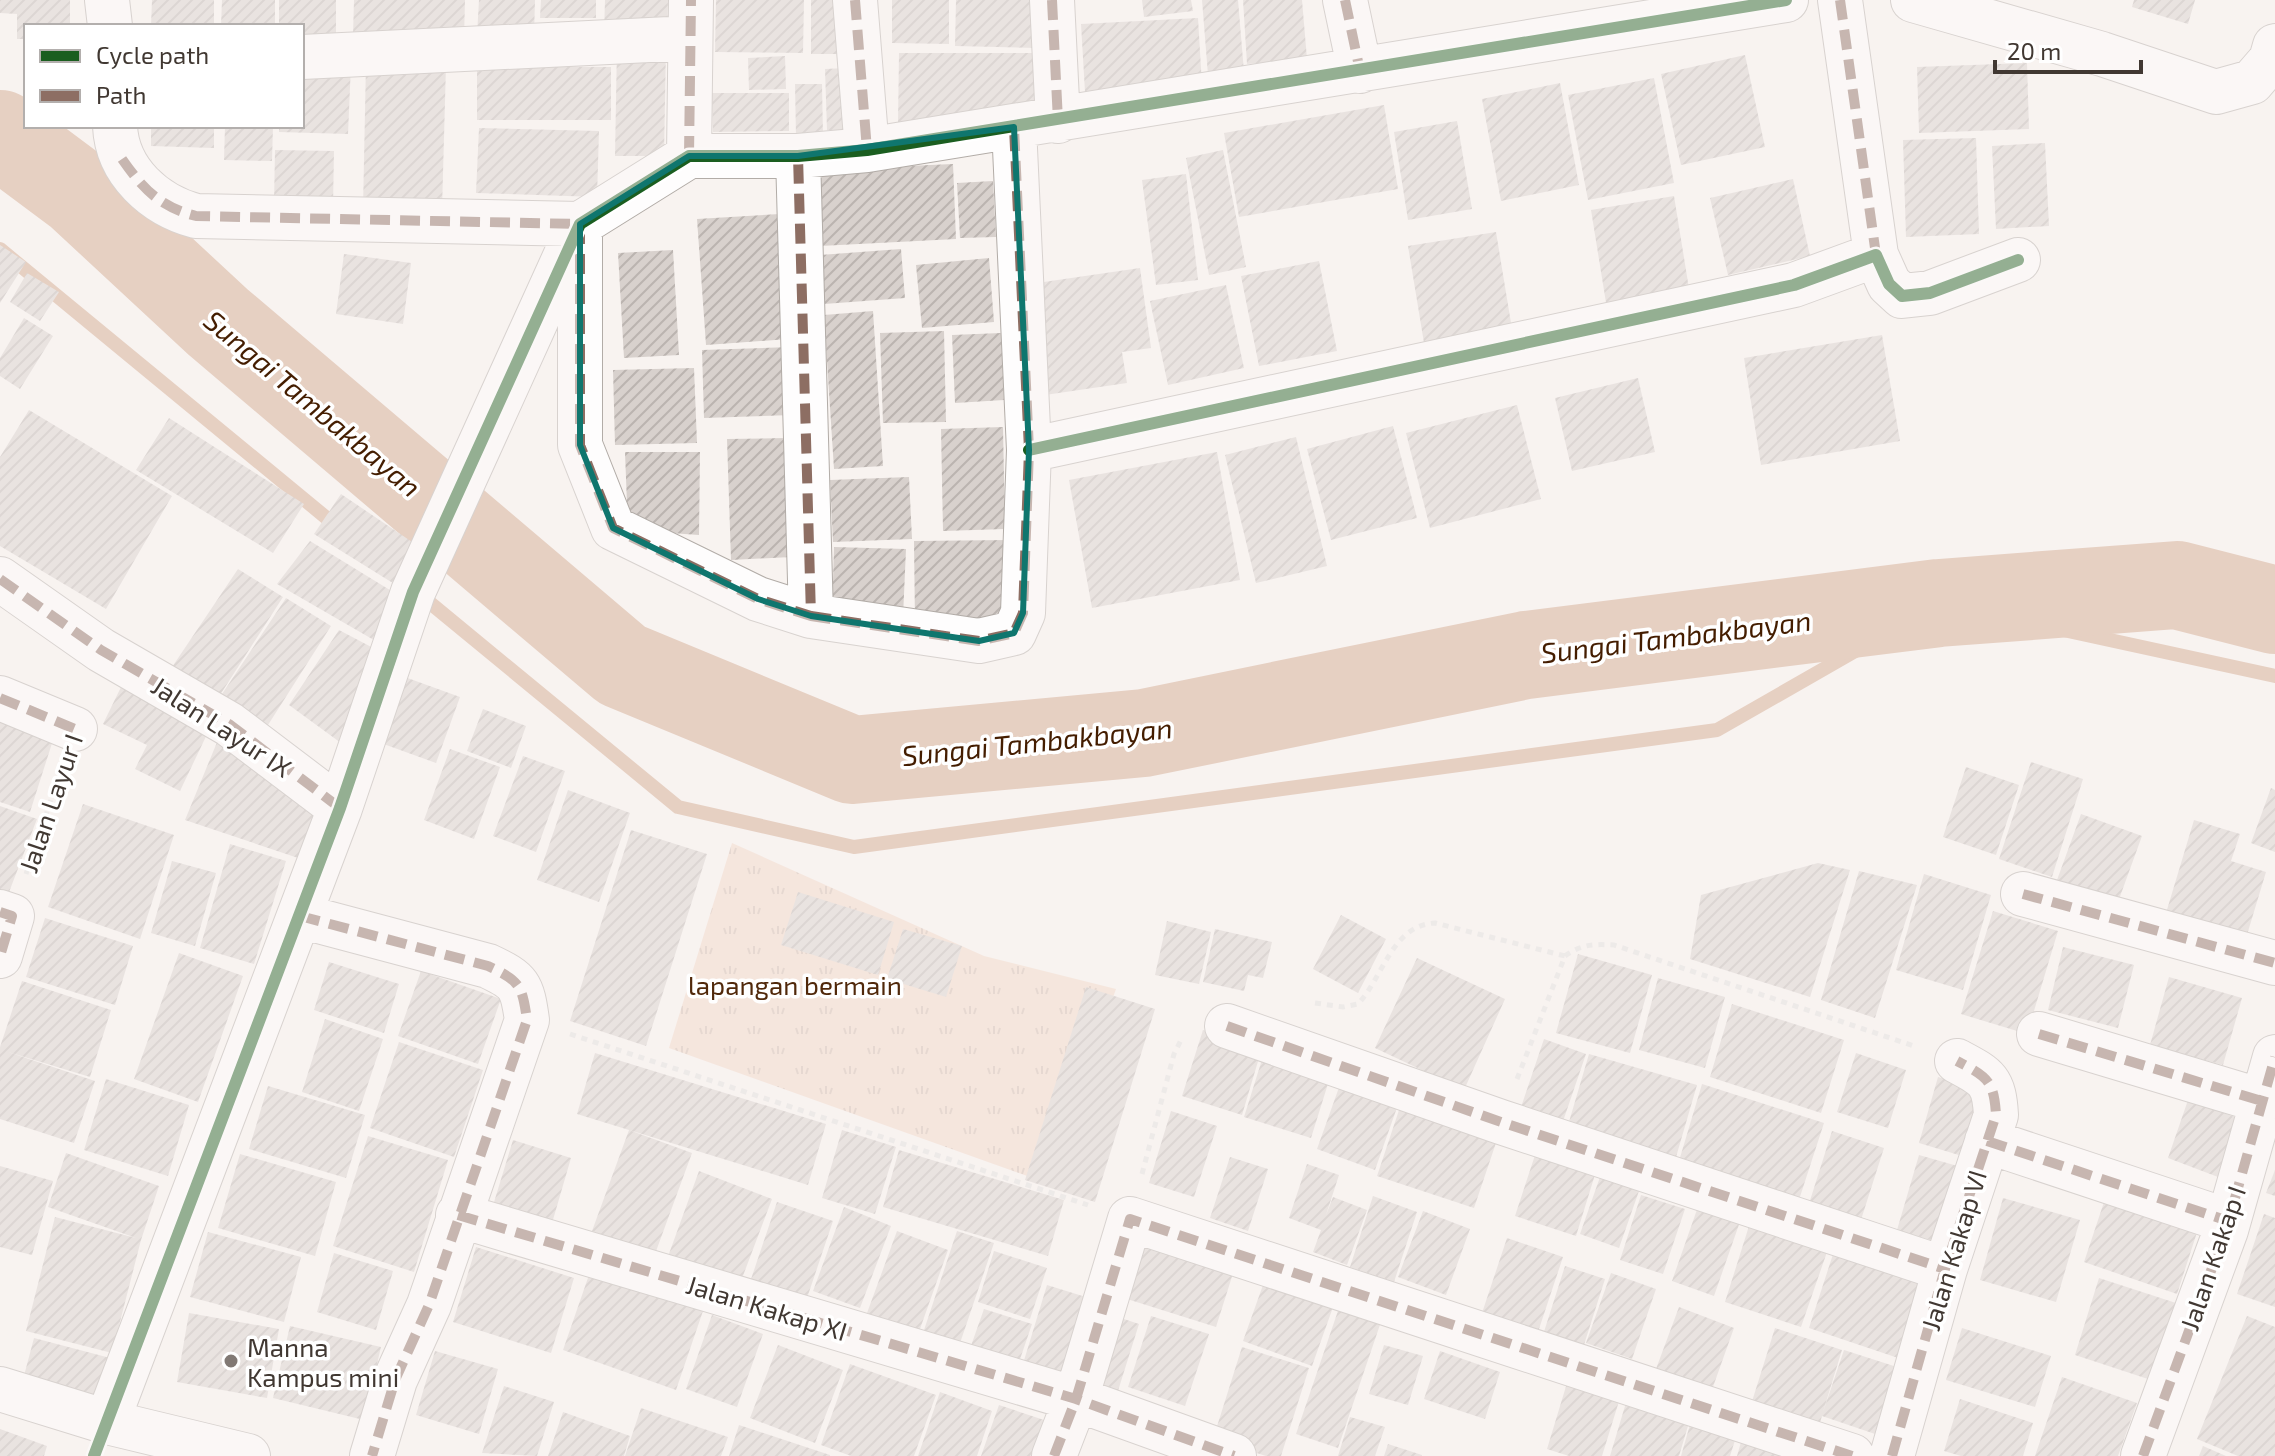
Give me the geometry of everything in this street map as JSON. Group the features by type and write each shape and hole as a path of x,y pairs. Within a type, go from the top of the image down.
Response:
{"street":[{"path":"107,0 110,24"},
{"path":"855,0 867,150"},
{"path":"1052,0 1058,121"},
{"path":"1345,0 1360,71"},
{"path":"1840,0 1876,255 1889,284 1902,296 1930,293 2018,260"},
{"path":"1913,0 2102,54 2216,92 2252,82 2273,53"},
{"path":"115,128 122,159 135,178 170,209 196,216 580,224 689,156 798,156 867,150 1775,1"},
{"path":"304,57 690,19 689,156"},
{"path":"580,224 580,445 613,528 758,599 811,616 979,641 1014,633 1023,613 1029,450 1014,127"},
{"path":"798,156 811,616"},
{"path":"100,1439 340,808 413,592 580,224"},
{"path":"1029,450 1794,285 1876,255"},
{"name":"Jalan Layur IX","path":"0,579 101,650 229,724 340,808"},
{"path":"0,698 75,729"},
{"path":"2023,894 2275,963"},
{"path":"300,916 488,966 511,977 523,989 527,1020 429,1305 395,1380 372,1456"},
{"path":"1227,1026 1501,1122 1945,1269"},
{"path":"2039,1034 2262,1101"},
{"name":"Jalan Kakap I","path":"2143,1456 2228,1221 2275,1057"},
{"name":"Jalan Kakap VI","path":"1892,1456 1945,1269 1996,1115 1994,1089 1982,1074 1957,1061"},
{"path":"1987,1141 2228,1221"},
{"name":"Jalan Kakap XI","path":"458,1215 1076,1399 1234,1456"},
{"path":"1054,1456 1076,1399 1130,1219 1852,1456"},
{"path":"0,1389 100,1439 248,1456"}],"path":[{"path":"1313,1003 1343,1007 1358,1004 1400,938 1425,923 1565,956"},
{"path":"1501,1122 1565,956 1579,946 1614,945 1957,1061"},
{"path":"527,1020 1130,1219 1174,1054 1184,1034 1209,1021 1227,1026"}],"highlighted area":[{"path":"1014,127 1029,450 1023,613 1014,633 979,641 811,616 758,599 613,528 599,500 580,445 580,224 689,156 798,156"}],"green space":[{"name":"lapangan bermain","path":"732,843 984,956 1116,989 1047,1183 669,1048"}],"building":[{"path":"0,0 70,0 70,24 24,24 24,39 17,39 17,14 0,13"},
{"path":"152,0 214,0 214,24 151,24"},
{"path":"222,0 275,0 275,24 221,24"},
{"path":"279,0 336,0 336,45 304,45 304,24 279,24"},
{"path":"354,0 465,0 464,39 353,36"},
{"path":"479,0 535,0 534,36 477,35"},
{"path":"541,0 596,0 596,18 540,18"},
{"path":"605,0 668,0 667,35 604,34"},
{"path":"716,0 804,0 803,53 715,52"},
{"path":"811,0 840,0 840,54 811,54"},
{"path":"892,0 949,0 949,44 892,43"},
{"path":"956,0 1038,0 1037,48 955,46"},
{"path":"1142,0 1191,0 1193,11 1144,17"},
{"path":"1202,0 1238,0 1244,72 1208,75"},
{"path":"1243,0 1302,0 1307,59 1247,64"},
{"path":"2134,0 2195,0 2188,24 2132,7"},
{"path":"1198,18 1202,85 1085,92 1081,24"},
{"path":"617,45 666,46 664,156 615,156"},
{"path":"899,53 1036,53 1036,122 898,122"},
{"path":"1745,55 1765,147 1681,165 1661,74"},
{"path":"785,56 786,89 749,90 748,58"},
{"path":"304,62 351,64 348,134 279,132 279,128 304,128"},
{"path":"366,63 446,65 442,210 363,209"},
{"path":"2027,63 2029,129 1919,133 1917,67"},
{"path":"477,66 611,67 611,120 477,120"},
{"path":"846,68 848,130 827,130 825,69"},
{"path":"1654,78 1674,183 1588,200 1568,95"},
{"path":"1560,83 1579,185 1501,201 1482,99"},
{"path":"795,84 822,84 823,136 796,137"},
{"path":"712,93 789,93 789,131 713,132"},
{"path":"1384,105 1398,189 1239,217 1224,133"},
{"path":"1457,121 1472,209 1408,220 1394,132"},
{"path":"151,128 214,128 214,148 151,146"},
{"path":"225,128 273,128 272,161 224,160"},
{"path":"479,128 599,131 597,197 476,193"},
{"path":"1976,138 1979,234 1906,237 1903,140"},
{"path":"2045,143 2049,226 1996,229 1992,146"},
{"path":"275,150 334,151 333,205 274,204"},
{"path":"1223,150 1246,267 1209,275 1186,158"},
{"path":"953,164 956,239 820,246 816,170"},
{"path":"1186,174 1198,280 1156,285 1142,180"},
{"path":"1793,179 1810,256 1728,275 1710,198"},
{"path":"993,181 996,237 960,238 957,183"},
{"path":"1674,196 1691,301 1608,315 1591,210"},
{"path":"780,214 788,339 706,345 697,219"},
{"path":"1496,232 1513,335 1425,349 1408,246"},
{"path":"0,245 26,262 0,303"},
{"path":"901,249 905,298 824,304 820,255"},
{"path":"673,250 679,355 624,358 618,253"},
{"path":"344,254 411,263 403,324 336,314"},
{"path":"989,258 994,322 922,328 916,265"},
{"path":"1319,261 1337,351 1259,366 1241,276"},
{"path":"1140,268 1151,348 1122,352 1127,383 1045,395 1030,284"},
{"path":"27,273 59,292 40,321 10,302"},
{"path":"1226,285 1244,368 1168,385 1150,301"},
{"path":"873,311 883,466 834,469 824,315"},
{"path":"24,318 53,336 20,389 0,376 0,358"},
{"path":"944,331 946,422 883,423 880,333"},
{"path":"1001,333 1004,400 955,403 952,335"},
{"path":"1882,335 1900,441 1761,465 1744,358"},
{"path":"790,347 792,415 704,418 702,350"},
{"path":"694,368 697,443 615,445 613,370"},
{"path":"1638,378 1655,452 1572,471 1555,398"},
{"path":"1517,405 1541,499 1430,528 1406,433"},
{"path":"29,410 172,496 106,609 0,546 0,457"},
{"path":"169,418 304,504 273,553 136,470"},
{"path":"1393,426 1417,518 1331,540 1307,449"},
{"path":"1003,427 1005,529 943,531 941,429"},
{"path":"1296,437 1327,566 1256,583 1225,455"},
{"path":"787,438 791,557 731,560 727,439"},
{"path":"625,452 700,452 699,535 628,530"},
{"path":"1217,452 1240,580 1092,608 1069,480"},
{"path":"909,477 912,539 833,542 830,480"},
{"path":"341,494 421,548 404,590 314,534"},
{"path":"1011,540 1012,622 915,623 914,541"},
{"path":"310,541 398,595 379,643 277,584"},
{"path":"834,547 906,549 903,617 832,614"},
{"path":"238,569 283,597 213,706 166,676"},
{"path":"286,598 331,626 261,736 214,706"},
{"path":"339,630 377,650 341,743 289,705"},
{"path":"402,676 460,697 436,763 378,742"},
{"path":"122,685 210,728 180,791 135,769 147,745 103,724"},
{"path":"483,709 526,726 511,768 467,751"},
{"path":"0,719 54,737 30,812 0,802"},
{"path":"220,735 331,810 313,863 185,820"},
{"path":"450,749 500,767 474,839 424,820"},
{"path":"523,756 565,771 536,852 493,836"},
{"path":"2031,762 2083,779 2052,877 1999,859"},
{"path":"1966,767 2019,785 1996,855 1943,837"},
{"path":"2271,788 2275,790 2275,852 2251,843"},
{"path":"568,790 630,813 599,902 537,880"},
{"path":"83,804 174,835 140,939 48,907"},
{"path":"0,806 37,819 6,900 0,898"},
{"path":"2081,814 2142,836 2118,902 2057,880"},
{"path":"2194,820 2240,834 2231,861 2266,872 2243,948 2163,923"},
{"path":"631,830 707,854 646,1046 570,1021"},
{"path":"230,844 286,861 254,964 200,948"},
{"path":"172,861 216,873 195,946 151,933"},
{"path":"1818,863 1850,870 1810,997 1690,959 1701,895"},
{"path":"1859,871 1917,885 1875,1018 1821,1000"},
{"path":"1924,874 1991,895 1963,990 1896,970"},
{"path":"798,892 894,922 878,975 781,945"},
{"path":"1993,911 2058,931 2027,1034 1961,1014"},
{"path":"1341,915 1386,939 1358,993 1313,969"},
{"path":"45,918 133,946 115,1005 26,977"},
{"path":"1167,921 1211,932 1199,984 1155,975"},
{"path":"903,929 962,946 946,997 887,979"},
{"path":"1215,929 1272,942 1263,978 1248,975 1244,991 1203,982"},
{"path":"2063,947 2134,965 2118,1028 2048,1010"},
{"path":"179,953 243,976 198,1102 134,1079"},
{"path":"1578,954 1652,975 1630,1053 1556,1033"},
{"path":"1417,958 1505,999 1464,1090 1375,1048"},
{"path":"329,962 399,984 384,1033 314,1010"},
{"path":"421,971 501,999 478,1064 398,1036"},
{"path":"2169,977 2242,998 2223,1065 2150,1045"},
{"path":"1658,978 1725,997 1705,1068 1639,1050"},
{"path":"22,981 111,1010 90,1077 8,1052 95,1081 74,1143 0,1119 0,1047"},
{"path":"1086,987 1155,1009 1095,1202 1025,1180"},
{"path":"1732,1004 1844,1040 1821,1113 1710,1077"},
{"path":"325,1019 383,1039 359,1111 302,1092"},
{"path":"1203,1030 1262,1048 1242,1115 1182,1096"},
{"path":"1544,1039 1586,1054 1559,1133 1517,1119"},
{"path":"399,1042 483,1070 454,1157 370,1128"},
{"path":"1265,1050 1332,1071 1311,1138 1244,1117"},
{"path":"595,1053 826,1124 808,1185 577,1114"},
{"path":"1856,1053 1906,1070 1888,1128 1837,1112"},
{"path":"1589,1054 1697,1085 1674,1164 1566,1132"},
{"path":"1938,1077 1991,1093 1972,1159 1919,1143"},
{"path":"106,1079 189,1105 168,1176 84,1150"},
{"path":"1342,1079 1400,1099 1375,1170 1317,1149"},
{"path":"1702,1084 1824,1123 1796,1209 1676,1171"},
{"path":"268,1086 365,1115 346,1178 249,1149"},
{"path":"2188,1100 2240,1119 2218,1177 2168,1158"},
{"path":"1401,1104 1498,1137 1474,1208 1377,1176"},
{"path":"1171,1111 1217,1126 1194,1197 1149,1183"},
{"path":"629,1130 692,1153 655,1254 592,1231"},
{"path":"842,1130 896,1147 875,1214 822,1198"},
{"path":"1832,1131 1884,1148 1859,1226 1807,1210"},
{"path":"368,1136 448,1160 414,1272 333,1246"},
{"path":"513,1140 571,1158 550,1230 491,1212"},
{"path":"1538,1146 1598,1165 1576,1236 1515,1216"},
{"path":"899,1150 1064,1200 1048,1256 883,1207"},
{"path":"66,1153 159,1186 141,1240 112,1353 26,1331 55,1217 136,1238 48,1207"},
{"path":"240,1154 336,1182 315,1256 218,1228"},
{"path":"1919,1155 1968,1169 1947,1245 1897,1230"},
{"path":"1230,1157 1268,1169 1248,1231 1210,1218"},
{"path":"1307,1164 1339,1175 1326,1215 1333,1197 1367,1210 1347,1265 1313,1252 1321,1230 1289,1218"},
{"path":"0,1166 53,1181 32,1255 0,1247"},
{"path":"2275,1170 2275,1196 2266,1193"},
{"path":"699,1171 772,1199 738,1289 666,1262"},
{"path":"1600,1177 1639,1191 1619,1248 1580,1234"},
{"path":"2109,1187 2202,1217 2177,1294 2084,1262"},
{"path":"1641,1195 1685,1209 1663,1274 1620,1260"},
{"path":"1373,1196 1417,1212 1394,1282 1350,1267"},
{"path":"2003,1198 2080,1220 2056,1302 1980,1280"},
{"path":"1700,1201 1742,1216 1714,1296 1672,1281"},
{"path":"777,1202 833,1221 805,1304 749,1285"},
{"path":"844,1207 891,1226 860,1308 813,1291"},
{"path":"1423,1211 1470,1229 1446,1295 1398,1277"},
{"path":"2264,1214 2275,1218 2275,1307 2237,1294"},
{"path":"1749,1226 1827,1252 1801,1327 1725,1302"},
{"path":"897,1231 948,1250 915,1343 863,1324"},
{"path":"957,1231 994,1243 957,1352 921,1339"},
{"path":"208,1232 301,1257 284,1322 190,1297"},
{"path":"1146,1236 1236,1264 1216,1327 1127,1299"},
{"path":"1507,1238 1563,1257 1536,1338 1480,1319"},
{"path":"1836,1245 1931,1277 1904,1360 1809,1328"},
{"path":"476,1247 574,1278 551,1353 453,1322"},
{"path":"994,1251 1047,1268 1030,1319 978,1302"},
{"path":"334,1253 393,1271 376,1330 317,1312"},
{"path":"1565,1266 1605,1279 1582,1351 1542,1338"},
{"path":"1268,1271 1337,1296 1312,1366 1243,1341"},
{"path":"590,1272 703,1311 676,1390 563,1350"},
{"path":"1611,1273 1656,1289 1632,1359 1586,1343"},
{"path":"2099,1278 2176,1303 2151,1380 2075,1355"},
{"path":"1047,1285 1089,1298 1063,1381 1022,1367"},
{"path":"1342,1299 1384,1313 1338,1448 1296,1434"},
{"path":"1679,1307 1734,1328 1709,1398 1653,1377"},
{"path":"984,1309 1032,1324 1015,1374 967,1357"},
{"path":"189,1313 279,1329 267,1398 177,1382"},
{"path":"1106,1313 1139,1324 1117,1394 1083,1383"},
{"path":"712,1315 763,1334 737,1407 686,1389"},
{"path":"1151,1316 1209,1334 1185,1406 1128,1387"},
{"path":"2247,1316 2275,1327 2275,1456 2238,1456 2197,1439"},
{"path":"290,1326 381,1347 364,1420 273,1398"},
{"path":"1775,1328 1842,1350 1823,1412 1844,1350 1900,1368 1878,1435 1822,1416 1817,1432 1749,1411"},
{"path":"1962,1328 2051,1356 2035,1407 1946,1380"},
{"path":"34,1338 114,1359 101,1409 21,1387"},
{"path":"778,1345 843,1370 815,1443 750,1418"},
{"path":"1384,1345 1423,1356 1408,1405 1369,1394"},
{"path":"1242,1347 1309,1368 1281,1456 1266,1456 1213,1439"},
{"path":"435,1351 498,1369 479,1434 416,1415"},
{"path":"1440,1351 1500,1372 1485,1419 1424,1399"},
{"path":"850,1364 936,1395 914,1456 851,1456 821,1445"},
{"path":"2062,1377 2137,1403 2118,1456 2035,1456"},
{"path":"1567,1383 1620,1398 1602,1456 1569,1456 1547,1449"},
{"path":"504,1386 554,1402 537,1456 482,1453"},
{"path":"940,1392 992,1411 977,1456 918,1456"},
{"path":"1628,1396 1691,1416 1679,1456 1610,1456"},
{"path":"1960,1399 2033,1423 2023,1456 1961,1456 1944,1451"},
{"path":"999,1405 1044,1420 1032,1456 981,1456"},
{"path":"641,1408 728,1437 721,1456 625,1456"},
{"path":"563,1412 630,1436 624,1456 548,1456"},
{"path":"1350,1417 1385,1427 1375,1456 1338,1456"},
{"path":"1691,1421 1737,1434 1730,1456 1681,1456"},
{"path":"739,1425 830,1455 830,1456 729,1456"},
{"path":"0,1429 47,1446 44,1456 0,1456"},
{"path":"1743,1435 1801,1456 1737,1456"},
{"path":"1388,1444 1422,1455 1422,1456 1384,1456"},
{"path":"2203,1446 2226,1456 2199,1456"}],"waterway":[{"name":"Sungai Tambakbayan","path":"0,134 79,193 218,322 622,665 852,760 1144,733 1526,655 1939,603 2177,585 2275,610"},
{"path":"0,249 340,529"},
{"path":"418,593 678,807 854,847 1717,730 1939,603 2275,676"}],"marked path":[{"path":"689,156 691,0"},
{"path":"855,0 867,150"},
{"path":"1052,0 1058,121"},
{"path":"1345,0 1360,71"},
{"path":"1840,0 1876,255"},
{"path":"811,616 979,641 1014,633 1023,613 1029,450 1014,127"},
{"path":"122,159 137,179 162,202 196,216 580,224 580,445 613,528 758,599 811,616 798,156"},
{"path":"0,579 101,650 229,724 340,808"},
{"path":"0,698 75,729"},
{"path":"2023,894 2275,963"},
{"path":"0,912 12,916 0,956"},
{"path":"300,916 488,966 518,986 527,1020 429,1305 395,1380 372,1456"},
{"path":"1227,1026 1501,1122 1945,1269"},
{"path":"2039,1034 2262,1101"},
{"path":"2143,1456 2226,1230 2275,1057"},
{"path":"1892,1456 1945,1269 1996,1115 1993,1094 1987,1081 1957,1061"},
{"path":"1987,1141 2228,1221"},
{"path":"458,1215 1076,1399 1234,1456"},
{"path":"1054,1456 1076,1399 1130,1219 1852,1456"}],"cycle path":[{"path":"94,1456 340,808 413,592 580,224 689,156 798,156 867,150 1786,0"},
{"path":"1029,450 1794,285 1876,255 1889,284 1902,296 1930,293 2018,260"}],"place":[{"name":"Manna Kampus mini","path":"231,1361"}]}
